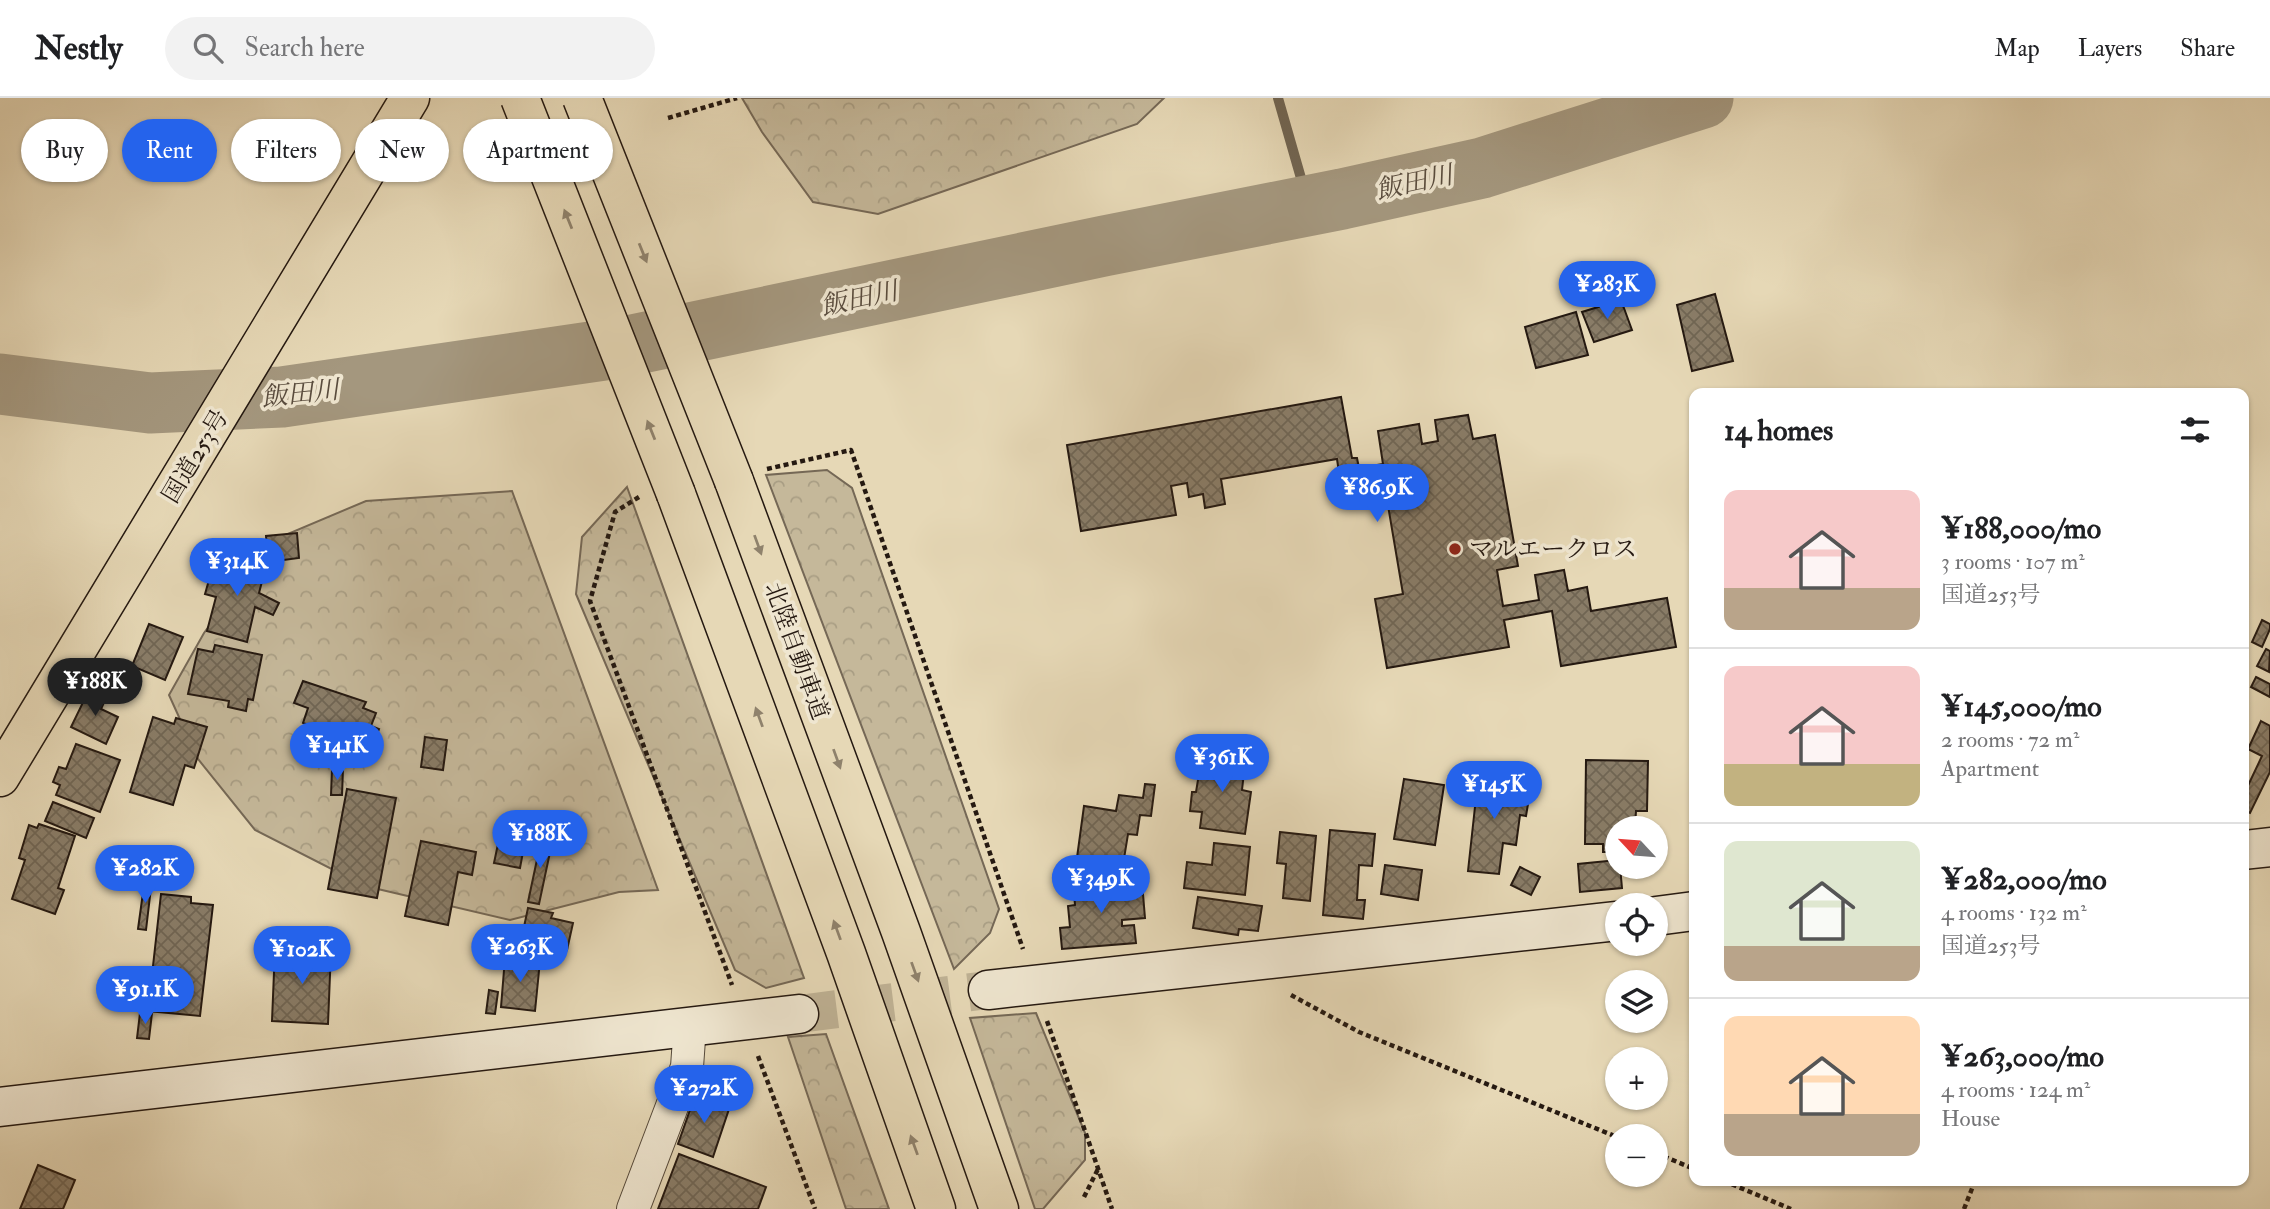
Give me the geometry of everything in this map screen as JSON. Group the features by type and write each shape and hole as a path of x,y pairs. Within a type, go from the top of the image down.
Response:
{"highway":[{"name":"国道253号","path":"0,777 410,98"},
{"path":"520,98 677,494 846,953 936,1209"},
{"name":"北陸自動車道","path":"582,98 734,481 901,932 999,1209"}],"street":[{"path":"2249,849 2270,847"},
{"path":"1668,914 1689,912"},
{"path":"988,990 1605,923"},
{"path":"0,1107 799,1014"},
{"path":"633,1209 687,1067 690,1025"}],"path":[{"path":"668,118 737,98"},
{"path":"1035,984 1112,1209"},
{"path":"1289,994 1359,1031 1605,1132"},
{"path":"745,1020 815,1209"},
{"path":"1668,1158 1689,1167"},
{"path":"1084,1197 1098,1169"},
{"path":"1736,1186 1791,1209"},
{"path":"1965,1209 1973,1186"}],"green space":[{"path":"742,98 1164,98 1137,124 878,214 813,202 762,132"},
{"path":"827,470 852,488 999,909 990,933 954,969 766,475"},
{"path":"627,487 804,978 766,988 735,970 576,594 582,537"},
{"path":"512,491 658,890 619,892 510,920 365,886 255,830 198,759 169,695 204,633 271,541 366,501"},
{"path":"1036,1013 1085,1133 1085,1160 1043,1209 1035,1209 970,1018"},
{"path":"826,1034 889,1209 846,1209 788,1037"}],"building":[{"path":"1715,294 1733,361 1692,371 1677,305"},
{"path":"1621,300 1632,330 1594,342 1582,312"},
{"path":"1576,312 1588,355 1536,368 1525,327"},
{"name":"マルエークロス","path":"1341,397 1352,458 1357,458 1359,468 1383,464 1378,431 1419,424 1422,444 1438,441 1435,420 1468,415 1473,439 1495,435 1518,566 1497,570 1503,606 1539,600 1535,575 1564,570 1568,591 1587,587 1591,611 1667,598 1676,647 1561,666 1552,611 1504,620 1509,647 1387,668 1375,599 1403,594 1383,476 1352,482 1354,491 1342,493 1337,459 1221,479 1225,504 1205,508 1203,494 1189,497 1187,483 1171,486 1176,515 1081,531 1067,445"},
{"path":"297,533 299,558 268,562 266,536"},
{"path":"226,555 266,566 259,593 279,603 273,615 255,607 247,642 207,631 216,597 205,594 213,566 223,568"},
{"path":"2262,620 2270,624 2270,629 2262,647 2252,642"},
{"path":"149,624 183,637 165,680 132,666"},
{"path":"215,645 262,655 253,700 248,699 246,711 228,707 229,701 188,694 198,649 213,652"},
{"path":"2266,649 2270,651 2269,672 2257,666"},
{"path":"2256,677 2270,684 2270,697 2251,687"},
{"path":"303,681 366,702 363,708 376,713 371,726 379,729 371,750 363,747 361,752 316,734 319,729 303,723 308,708 294,703"},
{"path":"89,690 106,698 101,709 118,717 106,744 71,727"},
{"path":"153,717 174,724 176,718 207,727 194,768 185,765 173,805 130,792"},
{"path":"2261,721 2270,726 2270,772 2250,813 2249,783 2262,756 2249,750"},
{"path":"425,737 447,740 443,770 421,767"},
{"path":"76,744 120,760 100,812 56,795 60,785 53,782 59,767 66,769"},
{"path":"1207,750 1246,755 1242,790 1251,792 1245,834 1200,828 1202,812 1190,811 1192,792 1196,792 1199,774 1204,775"},
{"path":"1586,760 1648,761 1647,811 1636,811 1636,816 1605,816 1605,852 1603,844 1585,844"},
{"path":"332,769 343,769 342,795 331,795"},
{"path":"1479,770 1508,773 1507,782 1520,783 1518,803 1528,804 1526,816 1520,815 1516,845 1503,843 1499,874 1468,871"},
{"path":"1404,779 1444,785 1435,845 1394,839"},
{"path":"1145,784 1155,785 1151,816 1140,815 1137,835 1128,834 1122,871 1076,865 1084,806 1116,811 1119,795 1143,798"},
{"path":"347,789 396,798 377,898 328,889"},
{"path":"53,802 94,818 86,838 45,821"},
{"path":"39,824 75,836 58,888 64,890 55,914 12,899 25,860 19,858 29,825 37,828"},
{"path":"502,825 527,830 520,868 494,863"},
{"path":"1330,830 1375,834 1372,866 1359,865 1357,900 1365,900 1363,919 1323,915"},
{"path":"1280,832 1316,836 1310,901 1283,898 1286,864 1277,863"},
{"path":"542,836 553,838 539,904 528,902"},
{"path":"421,841 476,852 472,875 458,872 448,925 405,916"},
{"path":"1214,843 1250,847 1245,895 1184,888 1187,862 1212,865"},
{"path":"1605,861 1605,879 1621,879 1622,888 1580,892 1578,864"},
{"path":"1385,865 1422,870 1418,900 1381,894"},
{"path":"1520,867 1540,877 1531,895 1511,885"},
{"path":"1117,877 1118,896 1143,894 1145,918 1122,920 1122,926 1134,925 1136,943 1062,949 1060,928 1070,927 1068,906 1075,905 1073,881"},
{"path":"145,878 152,879 146,930 138,929"},
{"path":"161,894 191,897 191,903 213,905 200,1016 148,1011"},
{"path":"1198,897 1262,906 1258,931 1239,929 1238,935 1193,928"},
{"path":"528,908 553,913 551,918 573,923 567,950 521,941"},
{"path":"275,948 331,950 328,1024 272,1021"},
{"path":"505,958 540,961 535,1011 501,1007"},
{"path":"489,990 498,992 495,1014 486,1013"},
{"path":"140,1013 152,1013 149,1039 137,1038"},
{"path":"696,1093 730,1106 713,1157 678,1144"},
{"path":"679,1154 766,1187 758,1209 658,1209"},
{"path":"38,1165 75,1180 63,1209 20,1209"}],"waterway":[{"path":"1278,98 1309,206"},
{"name":"飯田川","path":"0,384 150,403 282,397 618,348 1482,168 1703,98"}],"tunnel":[{"path":"799,1014 988,990"}],"place":[{"name":"マルエークロス","path":"1455,549"}]}
